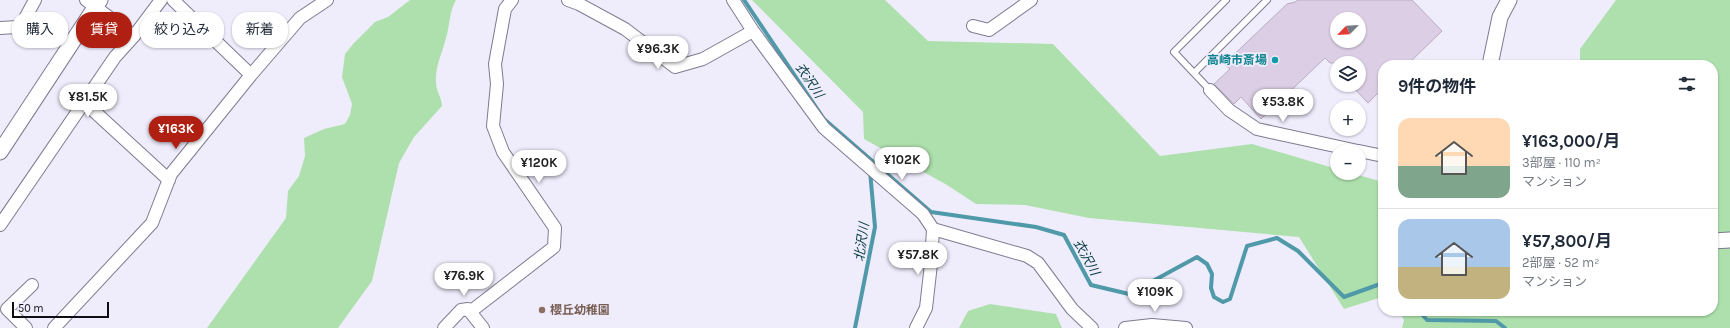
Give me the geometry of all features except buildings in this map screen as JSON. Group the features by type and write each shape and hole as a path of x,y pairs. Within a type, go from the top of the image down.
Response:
{"street":[{"path":"0,28 17,27 23,22 35,0"},
{"path":"0,225 4,212 115,57 134,36 161,0"},
{"path":"173,0 251,75"},
{"path":"54,328 152,223 171,174 251,75 300,18 327,0"},
{"path":"470,312 554,248 555,228 503,152 493,126 497,84 495,64 505,9 512,0"},
{"path":"568,0 579,4 625,29 675,67 704,59 753,31"},
{"path":"734,0 753,31 824,128 922,214 932,229 931,264 926,308 916,328"},
{"path":"973,26 989,30 1031,0"},
{"path":"1491,60 1500,17 1509,0"},
{"path":"0,152 94,2 134,36"},
{"path":"1210,90 1229,110 1257,129 1330,145"},
{"path":"84,102 169,180"},
{"path":"1366,153 1378,155"},
{"path":"932,229 1027,256 1038,263 1072,309 1092,328"},
{"path":"1718,241 1730,240"},
{"path":"26,328 7,309 32,285"},
{"path":"444,328 461,310 468,309 483,328"},
{"path":"1125,328 1152,325 1186,328"}],"lane":[{"path":"1210,90 1174,52 1226,0"},
{"path":"1194,73 1267,0"}],"green space":[{"path":"410,0 456,0 452,9 436,77 436,86 442,106 414,137 399,163 372,281 338,328 207,328 286,218 288,191 299,176 305,156 304,138 324,129 345,124 350,115 352,104 342,77 345,54 375,22 388,17"},
{"path":"752,0 885,0 928,41 1053,44 1160,156 1252,144 1330,167 1330,180 1366,180 1366,177 1378,181 1378,298 1344,309 1299,237 1089,218 1025,205 976,204 947,185 864,139 863,112"},
{"path":"1616,0 1730,0 1730,328 1402,328 1404,320 1402,316 1718,316 1718,60 1580,60 1580,49"},
{"path":"990,304 1056,314 1062,328 959,328 968,311"}],"waterway":[{"name":"衣沢川","path":"744,0 824,119 931,212 1036,227 1064,235 1091,285 1129,294 1197,257 1207,264 1212,274 1211,288 1214,297 1223,302 1230,299 1247,246 1277,238 1298,251 1344,297 1378,285"},
{"name":"北沢川","path":"855,328 875,227 870,171"},
{"name":"衣沢川","path":"1423,316 1427,320 1496,321 1505,328"}],"place":[{"name":"高崎市斎場","path":"1275,60"},
{"name":"櫻丘幼稚園","path":"542,310"}]}
